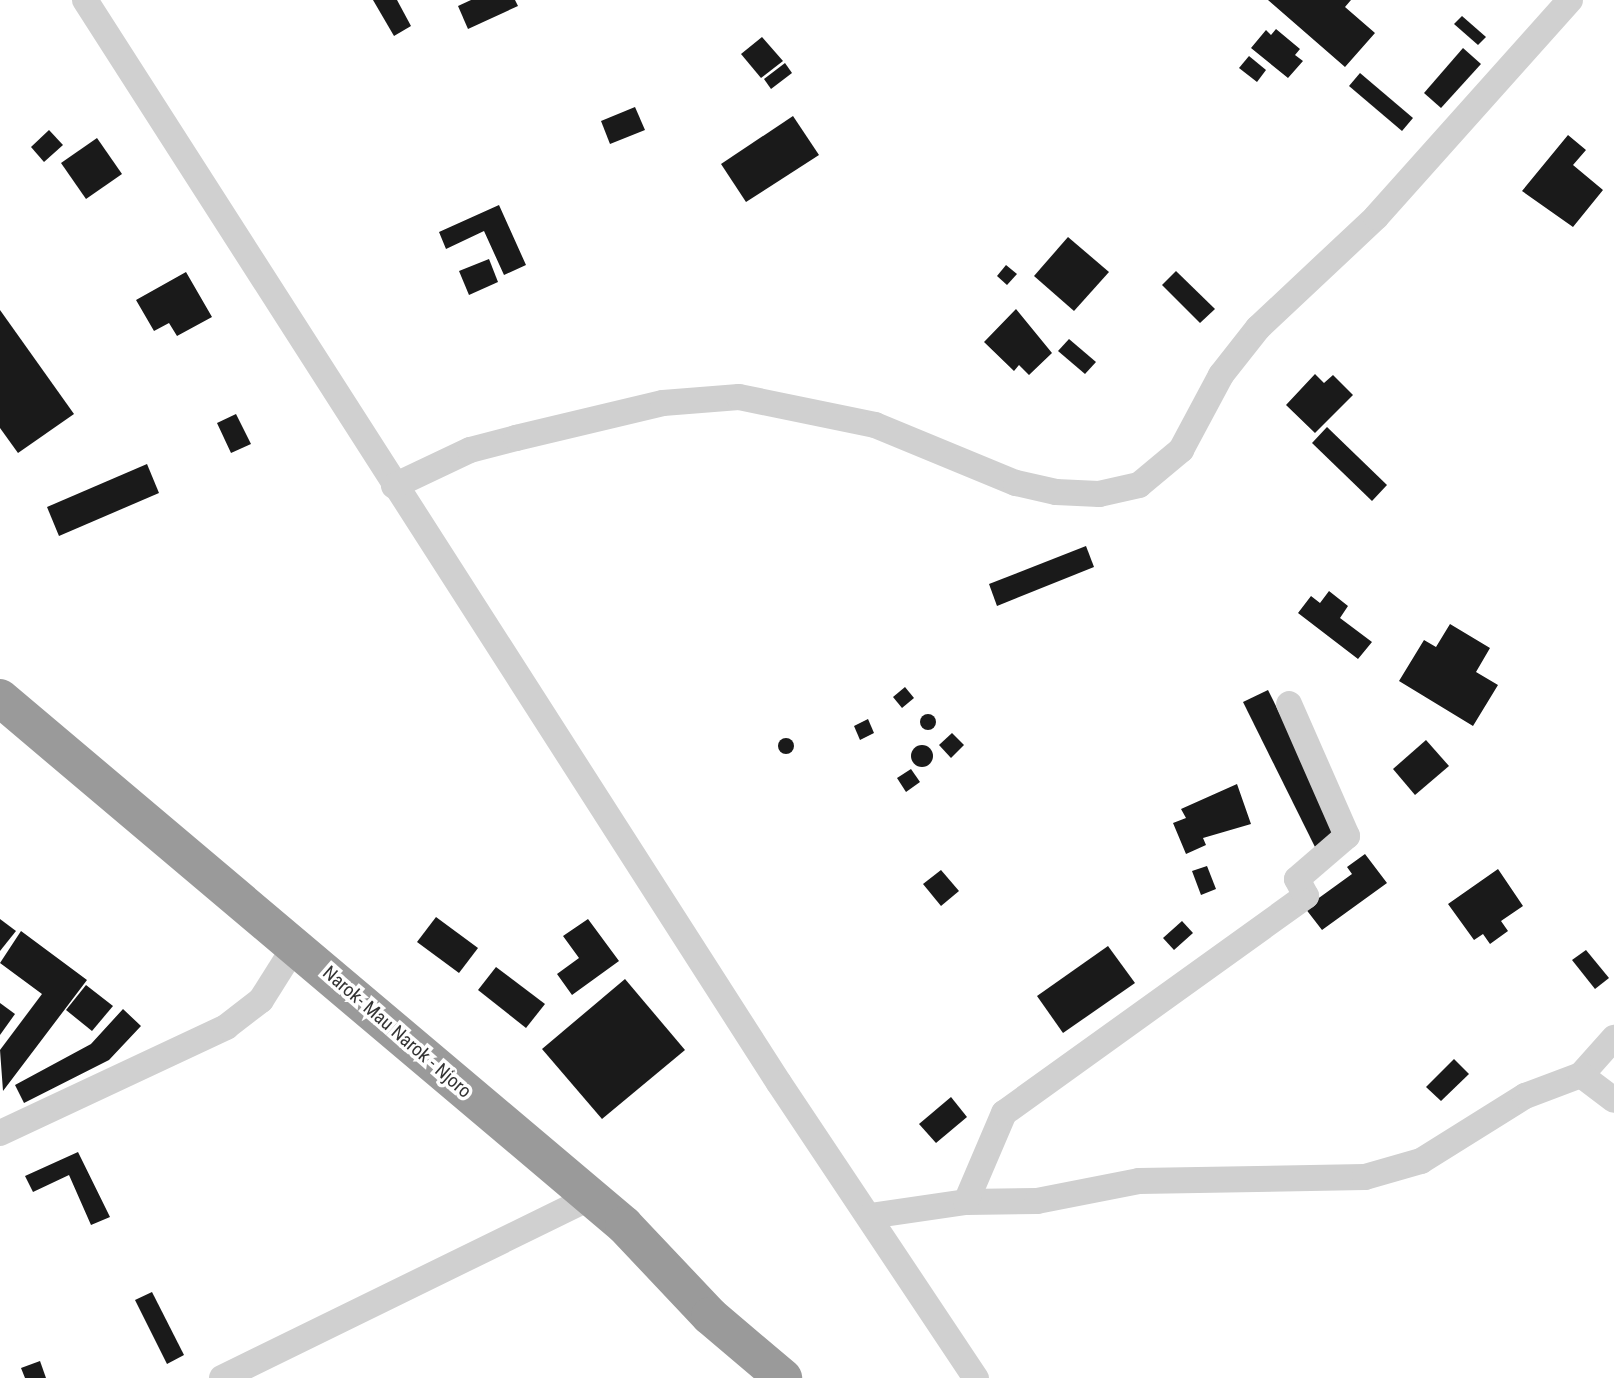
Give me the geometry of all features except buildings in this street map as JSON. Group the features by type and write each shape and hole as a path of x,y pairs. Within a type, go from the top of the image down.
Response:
{"highway":[{"name":"Narok- Mau Narok - Njoro","path":"0,698 296,946 590,1198 783,1378"}],"street":[{"path":"85,0 394,486 976,1378"},
{"path":"394,486 460,454 516,438 663,403 739,397 875,425 1016,482 1056,492 1099,494 1139,485 1181,450 1221,375 1258,328 1377,217 1570,0"},
{"path":"966,1202 1004,1113 1295,908 1306,896 1297,879 1347,836 1289,704"},
{"path":"0,1133 226,1027 261,1000 296,946"},
{"path":"870,1216 966,1202 1037,1201 1139,1181 1365,1177 1421,1161 1525,1097 1581,1075 1614,1038"},
{"path":"1581,1075 1614,1100"},
{"path":"222,1378 590,1198"}]}
